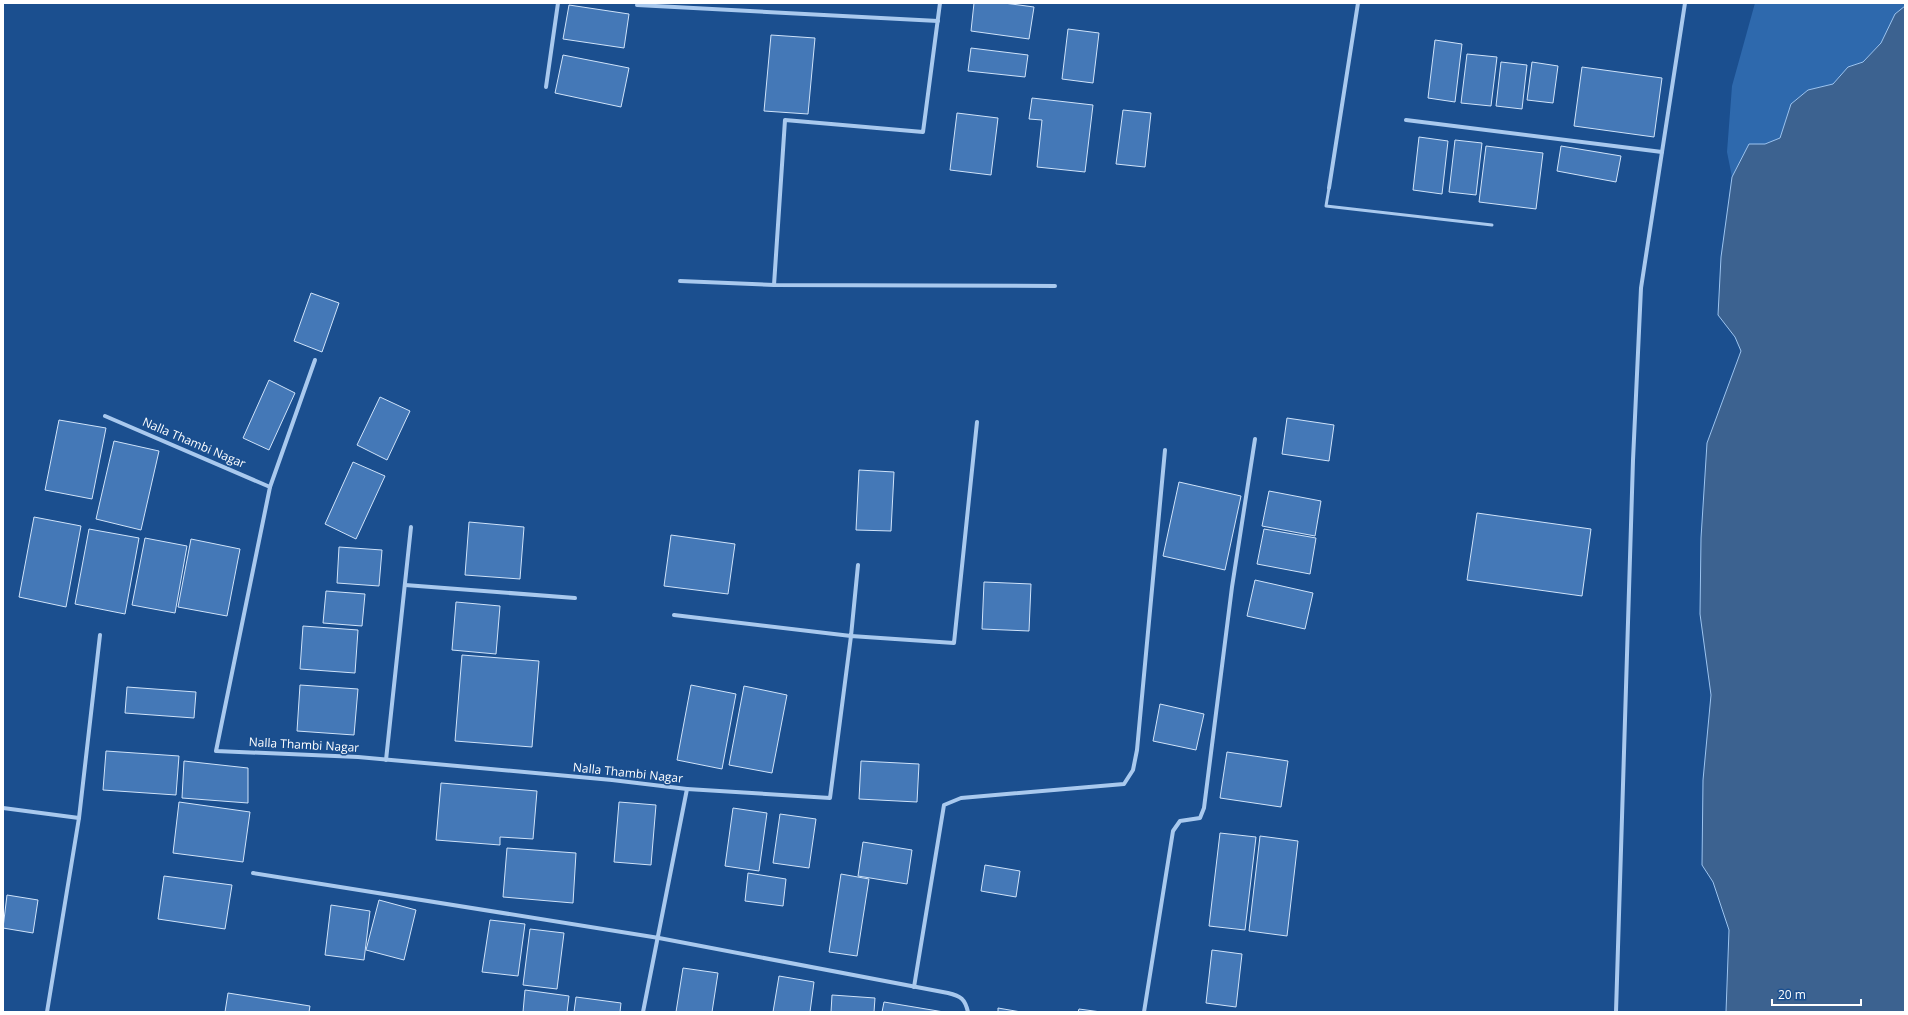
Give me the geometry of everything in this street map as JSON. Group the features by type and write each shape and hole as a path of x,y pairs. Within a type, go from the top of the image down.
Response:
{"street":[{"path":"546,87 558,3"},
{"path":"774,285 785,120 923,132 940,3"},
{"path":"1329,188 1358,3"},
{"path":"1616,1012 1633,460 1641,288 1685,3"},
{"path":"637,5 938,22"},
{"path":"1406,120 1662,152"},
{"path":"680,281 774,285 1055,286"},
{"path":"270,487 315,360"},
{"name":"Nalla Thambi Nagar","path":"105,416 270,487 216,751 386,760 612,780 687,789 659,938 643,1012"},
{"path":"674,615 851,636 954,643 977,422"},
{"path":"1144,1012 1173,831 1180,821 1200,818 1204,808 1232,588 1255,439"},
{"path":"914,987 944,805 961,798 1124,784 1133,770 1137,750 1165,450"},
{"path":"386,760 411,526"},
{"path":"687,789 830,798 851,636 858,565"},
{"path":"405,585 575,598"},
{"path":"47,1012 79,818 100,635"},
{"path":"3,808 79,818"},
{"path":"253,873 659,938 914,987 959,996 965,1001 968,1012"}],"lane":[{"path":"1329,188 1326,206 1492,225"}],"shaded area":[{"path":"1755,3 1905,3 1905,6 1895,14 1881,43 1863,62 1848,67 1833,84 1808,90 1791,104 1780,138 1765,144 1749,144 1732,177 1727,152 1732,86"},
{"path":"1905,6 1905,1012 1726,1012 1729,930 1713,882 1702,865 1703,780 1711,695 1700,614 1701,538 1707,443 1741,351 1735,337 1718,315 1721,257 1732,177 1749,144 1765,144 1780,138 1791,104 1808,90 1833,84 1848,67 1863,62 1881,43 1895,14"}],"building":[{"path":"974,3 1004,3 1034,7 1029,39 971,31"},
{"path":"569,5 629,14 624,48 563,39"},
{"path":"1068,29 1099,33 1093,83 1062,79"},
{"path":"771,35 815,38 808,114 764,111"},
{"path":"1435,40 1462,44 1455,102 1428,98"},
{"path":"971,48 1028,55 1025,77 968,71"},
{"path":"1467,54 1497,57 1491,106 1461,103"},
{"path":"563,55 629,68 621,107 555,93"},
{"path":"1501,62 1527,65 1522,109 1496,106"},
{"path":"1532,62 1558,66 1553,103 1527,100"},
{"path":"1582,67 1662,78 1654,137 1574,126"},
{"path":"1032,98 1093,105 1085,172 1037,167 1042,120 1029,119"},
{"path":"1123,110 1151,113 1145,167 1116,164"},
{"path":"957,113 998,118 991,175 950,170"},
{"path":"1419,137 1448,141 1442,194 1413,190"},
{"path":"1455,140 1482,143 1476,195 1449,192"},
{"path":"1486,146 1543,153 1536,209 1479,202"},
{"path":"1561,146 1621,156 1616,182 1557,171"},
{"path":"311,293 339,303 322,352 294,341"},
{"path":"269,380 295,393 269,450 243,438"},
{"path":"380,397 410,411 387,460 357,445"},
{"path":"1287,418 1334,425 1329,461 1282,454"},
{"path":"59,420 106,428 92,499 45,490"},
{"path":"114,441 159,451 141,530 96,519"},
{"path":"353,462 385,476 356,539 325,524"},
{"path":"859,470 894,472 891,531 856,530"},
{"path":"1179,482 1241,496 1225,570 1163,556"},
{"path":"1269,491 1321,501 1315,536 1262,526"},
{"path":"1477,513 1591,529 1582,596 1467,580"},
{"path":"34,517 81,526 66,607 19,597"},
{"path":"469,522 524,527 520,579 465,575"},
{"path":"89,529 139,538 125,614 75,604"},
{"path":"1264,529 1316,538 1310,574 1257,564"},
{"path":"671,535 735,544 728,594 664,586"},
{"path":"145,538 187,546 175,613 132,605"},
{"path":"191,539 240,549 227,616 178,607"},
{"path":"339,547 382,550 379,586 337,583"},
{"path":"1255,580 1313,593 1305,629 1247,616"},
{"path":"984,582 1031,584 1029,631 982,629"},
{"path":"326,591 365,594 362,626 323,623"},
{"path":"456,602 500,606 496,654 452,650"},
{"path":"303,626 358,630 355,673 300,669"},
{"path":"462,655 539,661 532,747 455,741"},
{"path":"300,685 358,689 354,735 297,731"},
{"path":"691,685 736,694 722,769 677,760"},
{"path":"744,686 787,695 772,773 729,765"},
{"path":"127,687 196,692 194,718 125,713"},
{"path":"1160,704 1204,714 1196,750 1153,741"},
{"path":"106,751 179,756 176,795 103,790"},
{"path":"1227,752 1288,761 1281,807 1220,798"},
{"path":"184,761 248,768 248,803 182,798"},
{"path":"861,761 919,764 917,802 859,799"},
{"path":"441,783 537,791 533,839 500,837 500,845 436,840"},
{"path":"179,802 250,812 243,862 173,853"},
{"path":"619,802 656,805 651,865 614,862"},
{"path":"733,808 767,813 759,871 725,866"},
{"path":"780,814 816,819 809,868 773,863"},
{"path":"1220,833 1256,837 1245,930 1209,926"},
{"path":"1260,836 1298,841 1287,936 1249,931"},
{"path":"863,842 912,850 907,884 858,876"},
{"path":"507,848 576,853 573,903 503,897"},
{"path":"985,865 1020,871 1016,897 981,891"},
{"path":"748,873 786,879 783,906 745,901"},
{"path":"841,874 869,879 857,956 829,952"},
{"path":"164,876 232,885 225,929 158,919"},
{"path":"7,895 38,900 33,933 3,928"},
{"path":"379,900 416,910 404,960 366,950"},
{"path":"331,905 370,911 364,960 325,955"},
{"path":"490,920 525,924 518,976 482,972"},
{"path":"530,929 564,933 557,989 523,985"},
{"path":"1212,950 1242,954 1236,1007 1206,1003"},
{"path":"683,968 718,973 712,1012 676,1012"},
{"path":"779,976 814,982 810,1012 773,1012"},
{"path":"525,990 569,996 567,1012 523,1012"},
{"path":"228,993 310,1006 309,1012 225,1012"},
{"path":"832,995 875,998 874,1012 831,1012"},
{"path":"576,997 621,1003 620,1012 574,1012"},
{"path":"884,1002 944,1012 882,1012"},
{"path":"998,1008 1021,1012 998,1012"},
{"path":"1079,1009 1101,1012 1078,1012"}]}
